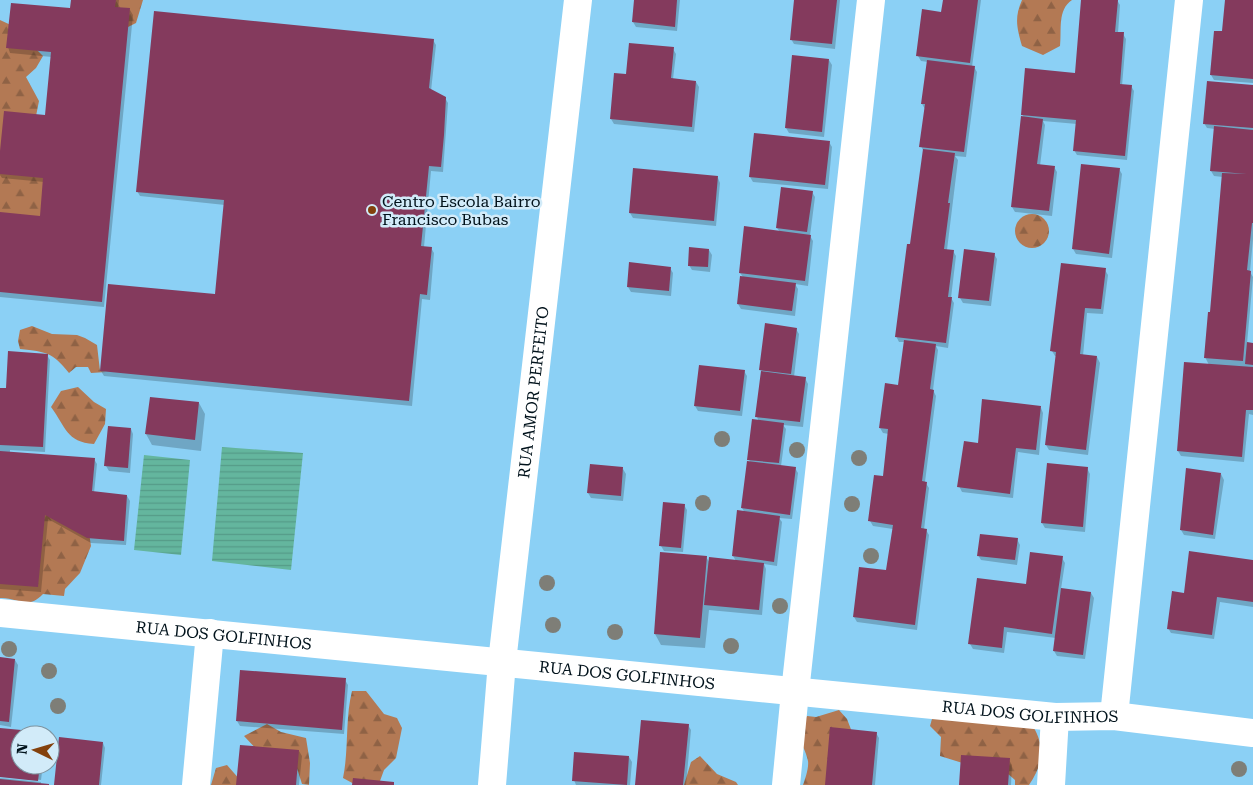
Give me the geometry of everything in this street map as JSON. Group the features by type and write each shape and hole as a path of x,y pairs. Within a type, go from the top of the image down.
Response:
{"street":[{"name":"RUA AMOR PERFEITO","path":"492,785 502,662 578,0"},
{"path":"786,785 871,0"},
{"path":"1114,716 1189,0"},
{"name":"RUA DOS GOLFINHOS","path":"0,613 1055,717 1114,716 1253,733"},
{"path":"196,785 210,633"},
{"path":"1051,785 1055,717"}],"green space":[{"path":"89,0 143,0 136,23 120,31"},
{"path":"1022,0 1072,0 1067,4 1062,15 1060,46 1043,55 1022,46 1017,23"},
{"path":"0,20 13,26 43,56 36,68 26,77 39,101 32,136 46,171 45,224 0,226"},
{"path":"1032,214 1044,219 1049,231 1044,243 1032,248 1020,243 1015,231 1020,219"},
{"path":"32,326 52,334 77,335 97,345 100,371 106,372 91,373 88,367 76,367 69,373 58,361 48,354 20,349 18,341 20,330"},
{"path":"78,387 94,402 106,409 105,424 94,444 85,443 72,437 51,407 61,391"},
{"path":"36,495 88,526 91,546 80,573 65,589 64,596 43,594 32,602 0,598 0,583"},
{"path":"352,691 366,691 384,714 397,718 402,728 396,758 384,770 380,781 356,785 343,778 348,712"},
{"path":"839,710 847,719 852,732 829,785 803,785 808,761 798,735 802,724 807,716 816,717"},
{"path":"934,712 1033,726 1040,742 1041,756 1040,763 1029,785 1015,785 1015,780 1000,767 969,765 940,756 941,737 930,726"},
{"path":"267,724 281,732 306,738 310,763 309,785 302,784 295,762 262,755 244,736"},
{"path":"700,756 717,774 736,782 738,785 684,785 691,762"},
{"path":"227,765 241,781 241,785 211,785 216,768"}],"shaded area":[{"path":"222,447 303,453 291,570 212,561"},
{"path":"144,455 190,460 181,555 134,550"}],"building":[{"path":"71,0 116,0 115,7 130,8 102,302 0,292 0,212 40,216 43,178 0,174 4,111 45,115 51,52 6,48 11,3 70,8"},
{"path":"634,0 677,0 675,27 632,22"},
{"path":"794,0 837,0 832,44 790,40"},
{"path":"943,0 978,0 970,63 916,56 922,9 941,12"},
{"path":"1081,0 1118,0 1115,32 1124,32 1120,84 1132,85 1125,156 1073,151 1076,120 1021,115 1025,68 1075,73"},
{"path":"1225,0 1253,0 1253,79 1210,75 1214,31 1222,31"},
{"path":"154,11 434,39 429,88 446,97 444,135 441,167 429,166 421,246 432,247 427,295 420,294 409,401 100,371 108,284 215,294 224,200 136,192"},
{"path":"629,43 674,47 671,78 696,81 692,127 610,119 614,73 626,74"},
{"path":"792,55 829,59 822,132 785,128"},
{"path":"927,60 975,66 964,152 919,147 925,104 921,104"},
{"path":"1207,81 1253,85 1253,128 1203,124"},
{"path":"1021,116 1043,119 1037,164 1055,166 1049,211 1011,207"},
{"path":"1214,126 1253,130 1253,223 1247,270 1251,271 1243,361 1204,358 1208,312 1210,312 1222,173 1247,174 1210,171"},
{"path":"754,133 830,141 825,185 749,177"},
{"path":"923,149 955,153 944,249 954,250 948,297 952,297 946,343 895,337 907,244 910,244"},
{"path":"1081,164 1120,168 1109,254 1072,249"},
{"path":"633,168 718,176 714,221 629,213"},
{"path":"781,187 813,191 807,232 776,228"},
{"path":"744,226 811,235 805,281 739,273"},
{"path":"689,247 709,249 708,267 688,266"},
{"path":"964,249 995,253 989,301 958,298"},
{"path":"629,262 671,267 669,291 627,287"},
{"path":"1061,263 1106,268 1101,309 1085,308 1080,354 1097,356 1086,450 1045,445 1056,352 1050,351"},
{"path":"740,276 796,283 792,311 737,304"},
{"path":"765,323 797,328 791,374 759,370"},
{"path":"904,340 936,344 930,389 934,390 922,481 927,482 921,528 927,529 915,625 853,617 859,567 886,570 893,525 868,521 874,475 883,476 888,429 879,428 885,383 898,385"},
{"path":"1247,342 1253,343 1253,365 1245,364"},
{"path":"8,351 48,354 43,447 0,445 0,388 6,388"},
{"path":"1184,362 1253,367 1253,410 1246,410 1242,457 1177,451"},
{"path":"699,365 745,370 740,411 694,406"},
{"path":"761,371 806,377 800,422 755,417"},
{"path":"150,397 199,402 195,440 145,434"},
{"path":"982,399 1041,406 1036,450 1016,448 1010,494 957,487 964,441 978,443"},
{"path":"752,419 784,423 779,463 747,460"},
{"path":"108,426 131,428 128,468 104,466"},
{"path":"0,451 95,458 92,491 127,495 124,541 87,538 45,515 38,587 0,584"},
{"path":"747,461 796,467 790,515 741,508"},
{"path":"1047,463 1088,467 1083,527 1041,523"},
{"path":"590,464 623,467 621,496 587,493"},
{"path":"1186,468 1221,473 1213,535 1180,530"},
{"path":"663,502 685,504 681,548 659,546"},
{"path":"737,510 780,516 774,562 732,556"},
{"path":"980,534 1018,538 1015,560 977,556"},
{"path":"1189,551 1253,560 1253,602 1217,597 1212,635 1167,629 1172,591 1184,593"},
{"path":"660,552 707,556 700,638 654,634"},
{"path":"1030,552 1063,556 1052,634 1004,627 1002,648 968,644 977,578 1026,584"},
{"path":"709,557 764,563 759,610 704,605"},
{"path":"1061,588 1091,592 1083,655 1053,651"},
{"path":"0,657 15,659 9,722 0,721"},
{"path":"240,670 346,678 342,730 236,721"},
{"path":"641,720 689,724 683,785 635,785"},
{"path":"830,727 877,732 872,785 825,785"},
{"path":"0,728 10,729 10,775 39,775 38,781 0,777"},
{"path":"60,737 103,742 99,785 54,785 55,775 60,775"},
{"path":"240,745 299,750 296,785 236,785"},
{"path":"574,752 629,756 627,785 572,781"},
{"path":"961,755 1010,758 1008,785 959,785"},
{"path":"353,778 394,782 394,785 352,785"},
{"path":"0,779 49,784 49,785 0,785"}],"place":[{"name":"Centro Escola Bairro Francisco Bubas","path":"372,210"}]}
